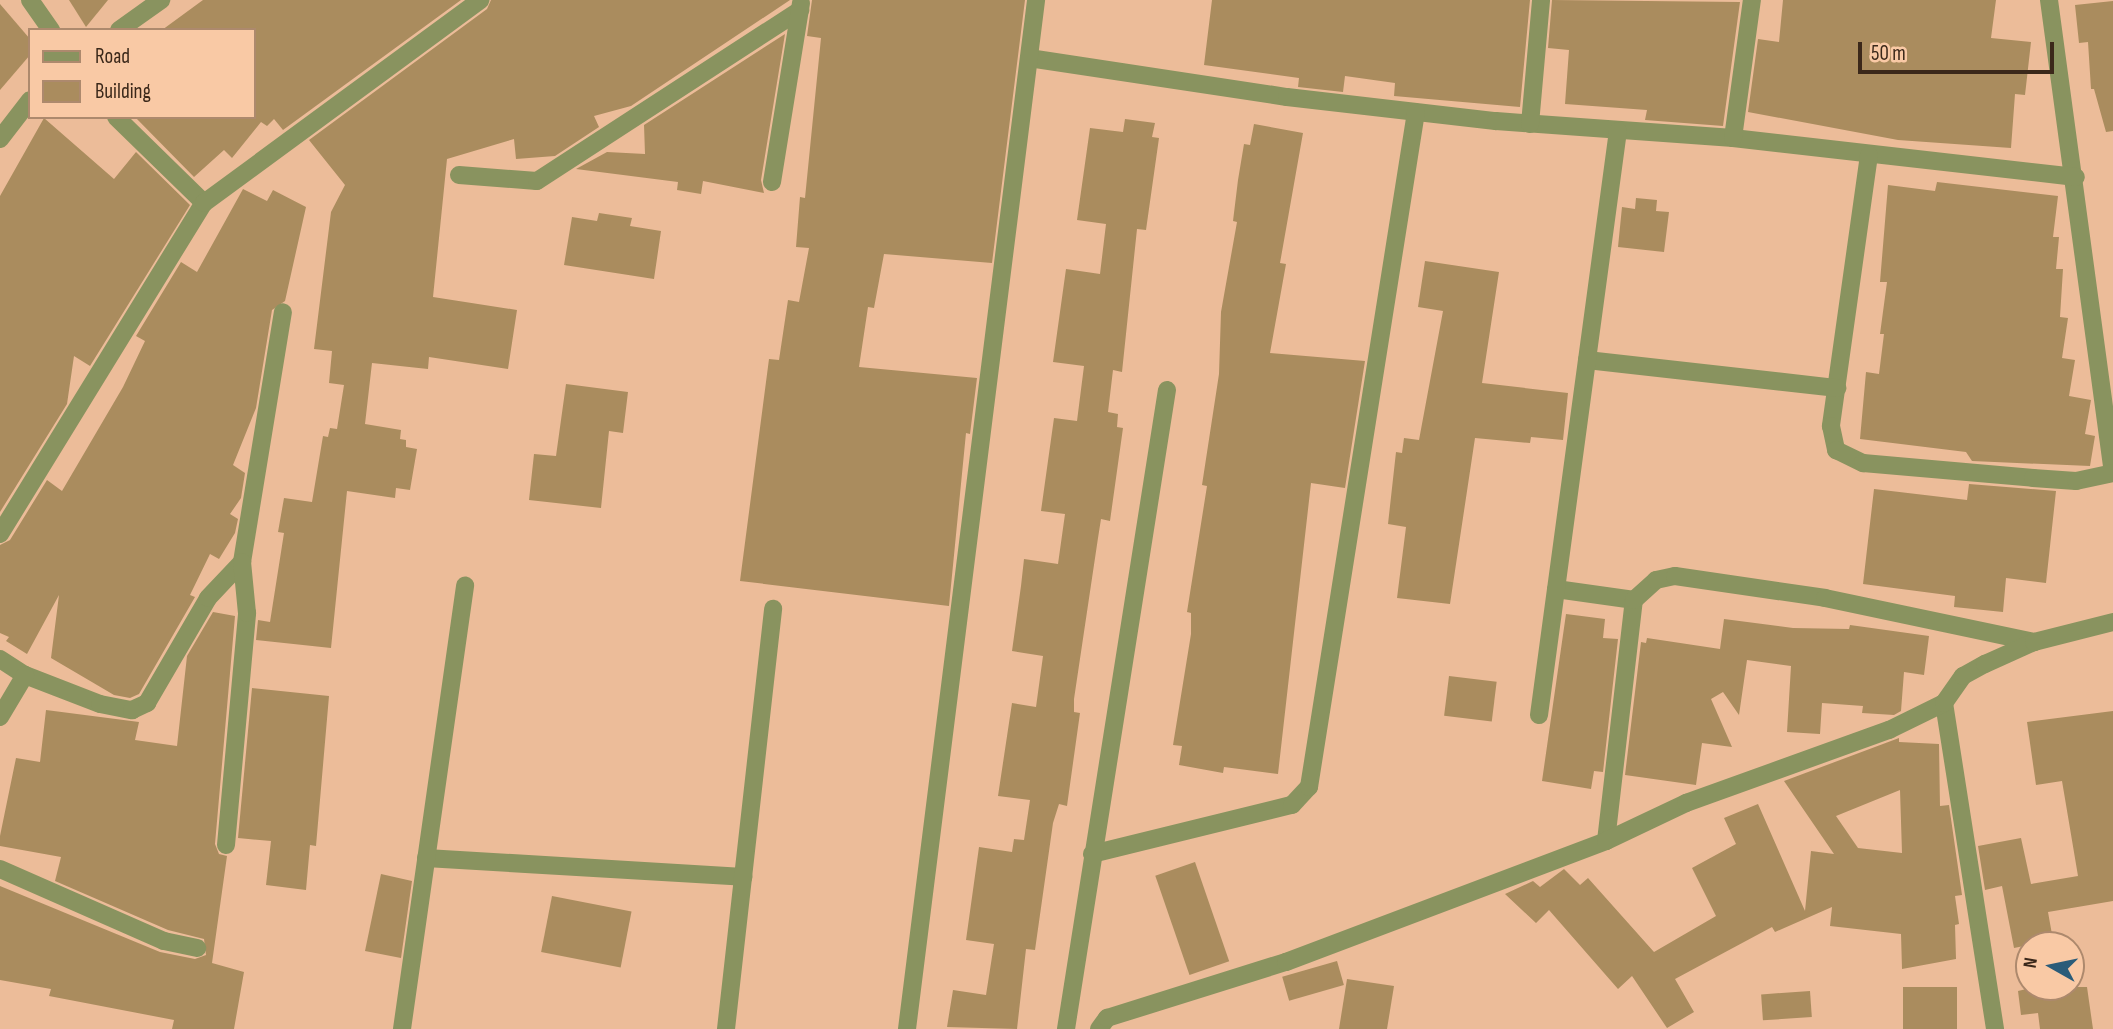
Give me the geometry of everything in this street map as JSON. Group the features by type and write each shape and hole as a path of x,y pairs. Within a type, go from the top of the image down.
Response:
{"street":[{"path":"30,0 50,28"},
{"path":"122,28 160,0"},
{"path":"0,534 204,203 480,0"},
{"path":"907,1029 1036,0"},
{"path":"1530,124 1541,0"},
{"path":"1733,138 1752,0"},
{"path":"1869,155 1832,441 1843,456 1863,463 2076,481 2112,464 2076,177 2049,0"},
{"path":"459,175 537,181 800,5"},
{"path":"772,181 800,5"},
{"path":"1029,58 1416,112 1530,124 1733,138 2076,177"},
{"path":"0,139 28,103"},
{"path":"1092,854 1292,805 1309,787 1416,112"},
{"path":"118,119 204,203"},
{"path":"1539,715 1618,131"},
{"path":"226,845 247,613 242,562 283,312"},
{"path":"1587,360 1838,388"},
{"path":"1066,1029 1167,390"},
{"path":"0,659 25,675 100,705 132,710 147,703 208,598 242,562"},
{"path":"1606,841 1634,600 1656,580 1675,576 1825,598 2034,642"},
{"path":"402,1029 466,586"},
{"path":"1556,589 1634,600"},
{"path":"726,1029 773,609"},
{"path":"1100,1029 1107,1018 1286,962 1606,841 1686,803 1889,730 1944,703 1963,677 2034,642 2113,622"},
{"path":"0,717 25,675"},
{"path":"1944,703 1995,1029"},
{"path":"426,858 743,877"},
{"path":"0,869 164,940 197,947"}],"building":[{"path":"69,0 108,0 86,27"},
{"path":"203,0 461,0 283,130 274,119 267,126 261,122 232,158 224,150 194,177 137,119 256,119 256,28 165,28"},
{"path":"491,0 790,0 631,106 594,116 599,127 555,156 516,159 514,139 447,159 433,297 517,310 508,369 429,357 428,369 372,363 365,424 401,430 400,439 406,440 406,447 417,449 410,490 396,488 395,498 347,491 331,648 256,640 258,620 270,622 284,533 278,532 284,498 312,502 323,436 328,437 330,428 337,429 344,385 329,383 332,351 314,349 331,212 345,185 309,140 487,9"},
{"path":"812,0 1025,0 992,263 884,254 874,308 868,307 859,367 977,378 970,434 966,433 949,606 740,581 769,359 779,360 788,300 799,302 809,248 796,247 800,197 805,198 821,38 807,36"},
{"path":"1212,0 1530,0 1520,107 1394,96 1395,83 1345,76 1343,92 1298,87 1299,78 1204,65"},
{"path":"1552,0 1740,2 1723,126 1645,120 1647,110 1565,104 1569,50 1548,48"},
{"path":"1783,0 1996,0 1991,38 2031,42 2025,95 2015,94 2011,148 1898,140 1748,112 1758,39 1779,42"},
{"path":"2113,1 2113,131 2106,132 2094,89 2091,89 2088,42 2079,43 2075,5"},
{"path":"0,4 28,37 28,57 0,90"},
{"path":"785,34 761,180 764,193 703,181 701,194 677,190 678,182 576,169 607,152 645,154 644,125"},
{"path":"45,119 114,179 136,152 190,205 90,366 74,356 67,404 0,512 0,196"},
{"path":"1125,119 1155,123 1152,137 1159,138 1146,230 1137,229 1122,372 1113,370 1108,412 1118,414 1117,427 1123,428 1110,521 1101,519 1074,699 1074,712 1080,713 1067,806 1059,804 1053,823 1035,950 1026,949 1017,1029 947,1027 953,990 986,995 994,944 966,940 979,847 1012,852 1014,839 1024,840 1030,800 998,796 1012,703 1036,707 1043,656 1012,651 1024,559 1058,564 1065,514 1041,511 1054,418 1077,421 1084,366 1053,362 1066,269 1100,274 1106,224 1077,220 1090,128 1123,132"},
{"path":"1254,124 1303,133 1280,263 1286,264 1270,353 1365,361 1345,488 1311,483 1278,774 1224,767 1223,773 1179,765 1182,746 1173,745 1191,634 1191,613 1187,612 1207,486 1202,485 1219,374 1221,312 1237,222 1233,221 1238,180 1244,144 1250,145"},
{"path":"1937,182 2058,196 2053,237 2059,237 2056,269 2063,269 2060,317 2068,318 2062,358 2075,360 2069,396 2091,400 2085,434 2095,436 2090,466 1972,461 1966,452 1860,439 1866,372 1879,374 1884,334 1880,334 1887,282 1880,282 1888,185 1935,191"},
{"path":"243,189 267,201 273,190 306,207 285,301 272,310 256,408 233,465 245,473 241,498 230,514 238,519 235,533 219,559 210,554 190,595 195,597 139,694 130,698 114,695 51,658 59,595 27,654 6,641 9,637 0,633 0,545 10,540 47,480 62,491 123,387 145,341 136,336 181,262 197,272"},
{"path":"1636,198 1657,200 1656,211 1669,212 1664,252 1618,247 1622,207 1635,209"},
{"path":"599,213 632,218 630,226 661,231 654,279 564,265 572,217 597,221"},
{"path":"1425,261 1499,272 1482,383 1568,393 1563,440 1531,437 1530,443 1475,438 1450,604 1397,598 1406,527 1388,524 1396,452 1402,453 1404,438 1419,440 1443,311 1418,307"},
{"path":"566,384 628,392 623,433 609,431 601,508 529,500 534,454 556,456"},
{"path":"1969,484 2056,491 2046,583 2006,578 2003,612 1954,607 1955,596 1863,584 1874,489 1967,500"},
{"path":"213,612 235,616 215,844 219,854 227,856 212,963 244,972 234,1029 172,1029 174,1020 49,996 51,989 0,980 0,886 160,952 195,959 206,955 204,939 168,930 55,881 61,857 0,846 0,836 16,758 40,762 46,710 139,722 135,740 177,746 187,656"},
{"path":"1566,614 1605,619 1603,638 1618,639 1603,772 1594,771 1591,789 1542,781"},
{"path":"1724,619 1793,628 1849,629 1850,625 1929,636 1924,675 1904,672 1901,711 1894,715 1862,713 1863,706 1822,703 1820,734 1787,732 1791,666 1747,660 1739,715 1723,692 1711,699 1732,747 1702,743 1696,785 1625,775 1641,642 1646,643 1647,638 1720,649"},
{"path":"1449,676 1497,682 1492,722 1444,716"},
{"path":"252,688 329,696 316,846 310,845 306,890 266,885 271,841 238,838"},
{"path":"2113,711 2113,901 2048,912 2051,931 2015,931 2014,948 2002,886 1985,890 1978,846 2021,838 2031,884 2078,876 2062,781 2036,785 2027,722"},
{"path":"1899,738 1899,742 1939,744 1940,806 1949,805 1962,895 1955,896 1959,924 1955,925 1956,959 1902,969 1901,934 1830,926 1832,907 1775,932 1772,927 1675,979 1694,1012 1667,1028 1632,976 1618,989 1549,910 1536,923 1505,894 1533,881 1540,887 1564,869 1580,885 1588,878 1654,952 1716,916 1692,868 1736,844 1724,818 1758,804 1805,911 1811,851 1834,854 1784,781","holes":["1900,790 1902,853 1858,848 1836,816"]},
{"path":"1195,862 1229,961 1189,975 1155,876"},
{"path":"381,874 412,881 401,958 365,951"},
{"path":"552,896 632,911 621,967 541,952"},
{"path":"1337,961 1344,985 1289,1001 1282,977"},
{"path":"1347,979 1394,986 1387,1029 1339,1029"},
{"path":"1903,987 1957,987 1957,1029 1903,1029"},
{"path":"2087,987 2093,1029 2040,1029 2038,1013 2021,1015 2019,1001 2085,1001"},
{"path":"1810,991 1812,1017 1763,1020 1761,994"}]}
